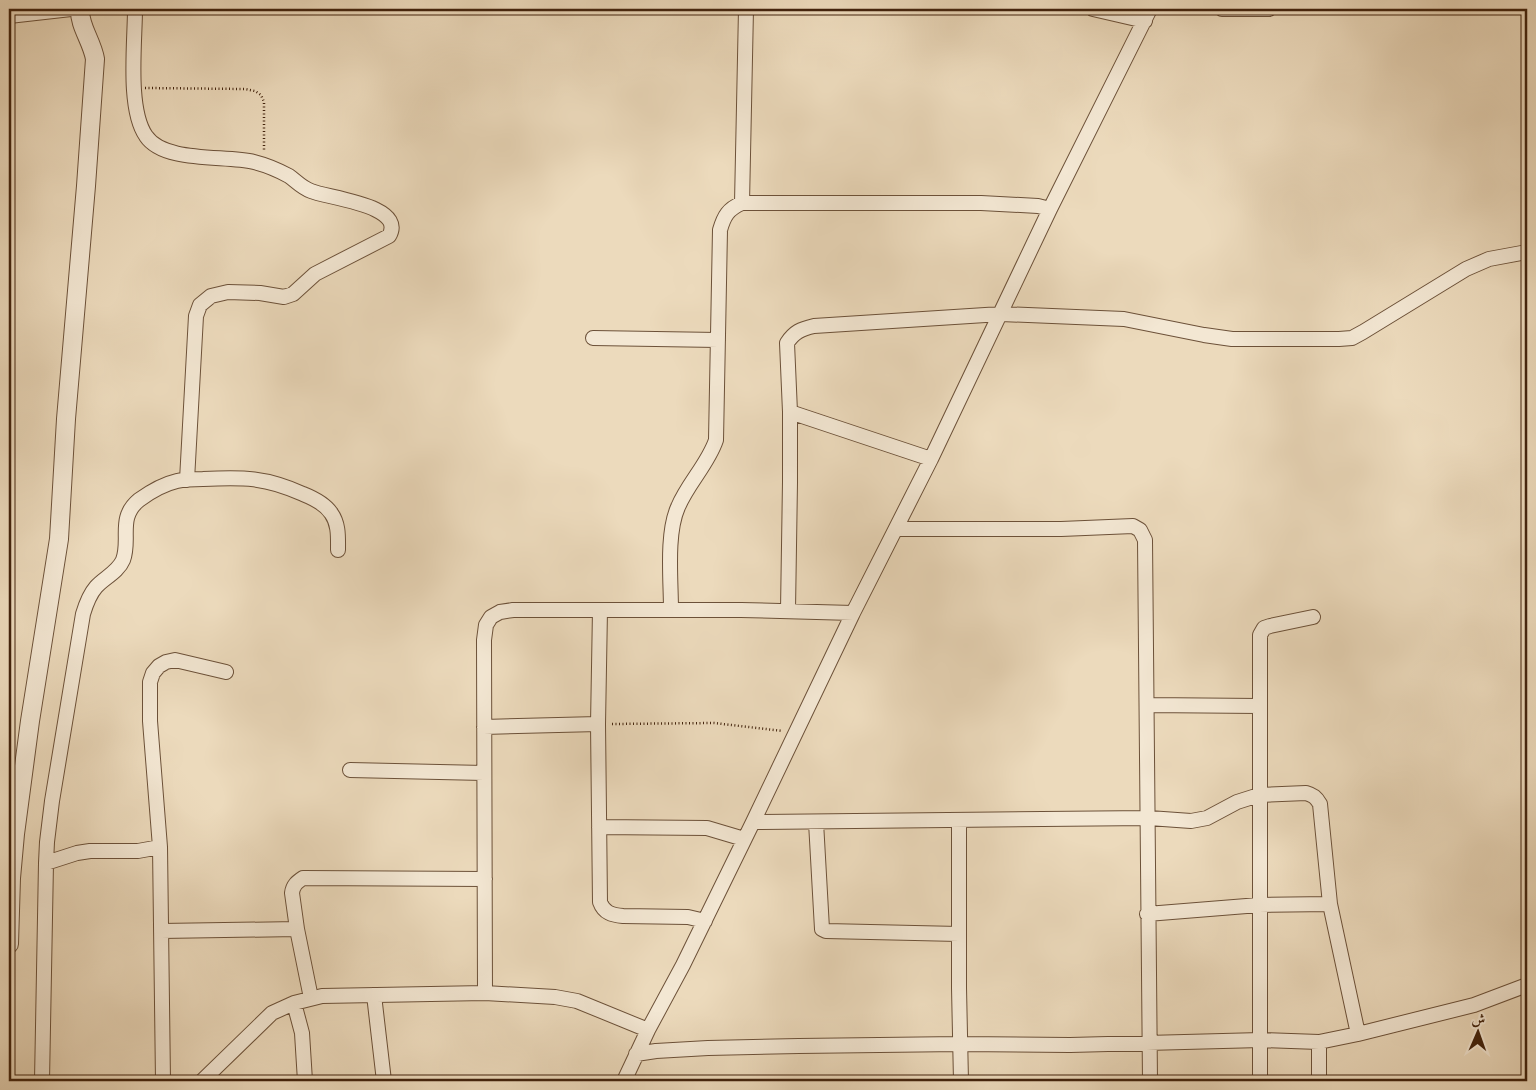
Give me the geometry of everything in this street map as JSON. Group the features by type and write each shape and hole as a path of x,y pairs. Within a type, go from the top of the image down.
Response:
{"street":[{"path":"9,16 71,9"},
{"path":"9,944 10,878 15,786 30,721 59,539 66,419 86,186 94,59 92,45 81,20 80,9"},
{"path":"135,9 134,88 136,108 140,125 154,146 189,156 239,159 264,165 283,173 311,192 366,205 390,220 393,225 390,236 315,274 293,294 284,297 260,293 228,292 211,296 200,305 196,316 187,480"},
{"path":"742,203 746,9"},
{"path":"624,1081 648,1030 705,921 853,613 931,459 1050,209 1147,15 1093,9"},
{"path":"1222,9 1270,9"},
{"path":"671,610 671,536 674,517 686,492 712,452 716,440 720,230 723,218 727,212 742,203 981,204 1038,206 1050,209"},
{"path":"788,610 790,412 787,344 792,334 800,329 814,326 1001,314 1124,319 1232,339 1352,338 1466,268 1489,259 1527,252"},
{"path":"593,338 718,340"},
{"path":"790,412 931,459"},
{"path":"42,1081 46,863 52,801 78,636 86,602 96,587 122,561 125,525 128,514 138,501 176,481 229,477 252,478 282,484 311,497 321,504 331,514 338,528 338,550"},
{"path":"896,529 1062,529 1120,526 1137,527 1145,540 1150,1081"},
{"path":"485,993 484,640 486,625 491,617 500,612 513,610 788,610 853,613"},
{"path":"600,610 598,724 600,902 602,908 606,912 623,916 688,917 705,921"},
{"path":"1260,1081 1260,635 1264,628 1313,617"},
{"path":"162,1081 160,847 150,722 150,682 153,674 166,662 174,660 226,672"},
{"path":"1147,705 1259,706"},
{"path":"484,727 598,724"},
{"path":"350,770 484,773"},
{"path":"753,822 1149,818 1191,821 1207,818 1238,802 1259,795 1306,793 1317,798 1320,804 1330,904 1358,1034"},
{"path":"959,820 960,1081"},
{"path":"816,822 822,929 826,931 959,934"},
{"path":"599,828 707,828 744,839"},
{"path":"46,863 90,851 138,851 160,847"},
{"path":"311,998 292,893 292,887 303,878 485,879"},
{"path":"1148,914 1260,905 1330,904"},
{"path":"161,930 297,929"},
{"path":"636,1054 708,1048 959,1044 1149,1044 1260,1040 1319,1042 1474,1005 1527,985"},
{"path":"202,1081 272,1013 311,998 335,995 485,993 567,999 648,1030"},
{"path":"374,995 384,1081"},
{"path":"294,1003 302,1033 305,1081"},
{"path":"1319,1042 1319,1081"}],"path":[{"path":"134,88 235,88 255,91 261,95 264,102 264,165"},
{"path":"598,724 714,723 796,732"}]}
